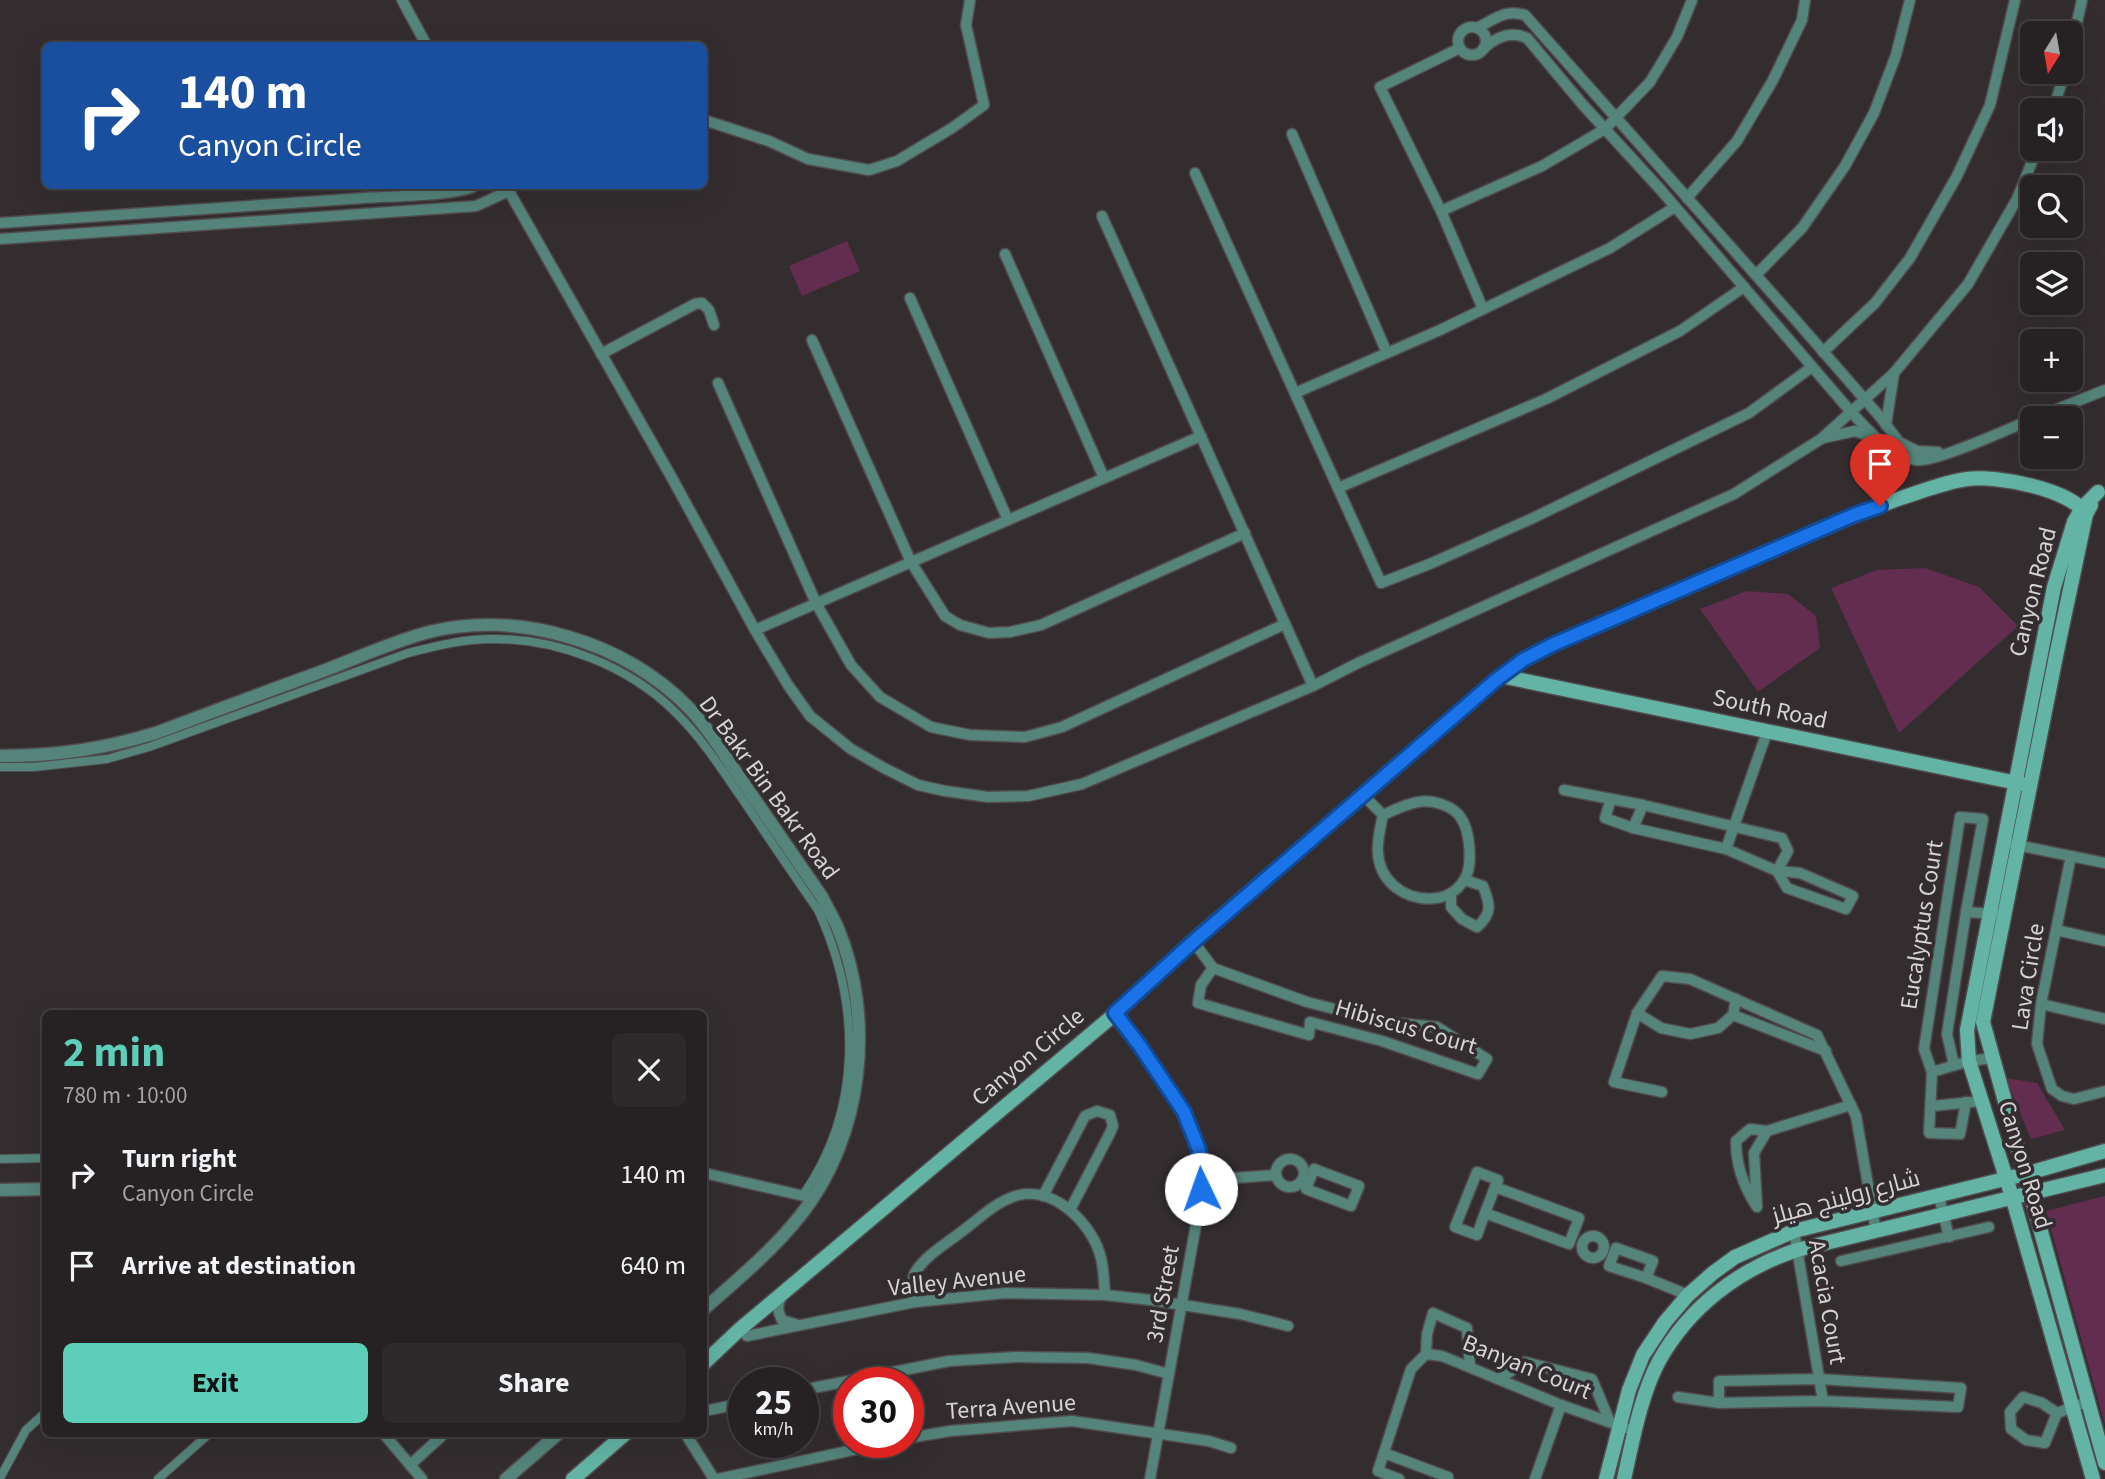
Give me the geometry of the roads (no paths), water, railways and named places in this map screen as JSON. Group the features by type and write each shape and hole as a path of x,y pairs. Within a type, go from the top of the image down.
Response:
{"main road":[{"name":"Canyon Circle","path":"707,1360 740,1329 1115,1013 1193,942 1501,676 1523,660 1552,645 1854,515 1932,488 1968,479 1999,478 2029,485 2074,502 2084,511"},
{"name":"Canyon Road","path":"2084,511 2011,844 2004,913 1983,1022 2105,1463"},
{"name":"South Road","path":"1501,676 2023,784"},
{"name":"Canyon Road","path":"2011,844 1989,915 1967,1030 1969,1061 2012,1198 2093,1479"},
{"name":"شارع رولينج هيلز","path":"1606,1479 1614,1424 1643,1355 1665,1322 1688,1295 1735,1257 1794,1231 2105,1152"},
{"name":"شارع رولينج هيلز","path":"1624,1479 1636,1430 1658,1363 1679,1331 1700,1307 1747,1271 1772,1258 1797,1250 2105,1175"},
{"path":"573,1479 620,1437"}],"street":[{"path":"402,0 425,42"},
{"path":"707,121 769,141 808,159 869,170 897,161 984,105 966,25 970,0"},
{"path":"1441,211 1542,166 1605,129 1650,82 1677,37 1692,0"},
{"path":"1687,198 1737,141 1755,111 1802,20 1805,0"},
{"path":"1756,275 1802,229 1845,166 1874,113 1896,55 1910,0"},
{"path":"1823,352 1875,303 1910,258 1957,176 1990,104 2015,0"},
{"path":"2077,21 2081,0"},
{"path":"1882,444 1851,412 1527,38 1510,34 1494,39 1483,49 1468,54 1460,48 1458,42 1461,32 1478,28 1503,14 1514,12 1525,15 1756,275 1899,442 1917,452 1952,452"},
{"path":"1478,28 1485,36 1483,49"},
{"path":"1460,48 1380,87 1441,211 1483,309"},
{"path":"1292,134 1387,353"},
{"path":"508,189 710,544 755,630 810,716 850,749 919,785 988,797 1028,796 1082,784 1313,686 1358,663 1734,494 1821,439 1894,373 1968,284 2017,199 2032,161"},
{"path":"1195,173 1381,583 1533,517 1749,413 1812,366"},
{"path":"0,223 468,189"},
{"path":"0,239 476,206 505,189"},
{"path":"1295,393 1483,309 1610,248 1675,207"},
{"path":"1102,216 1313,686"},
{"path":"1005,254 1104,478"},
{"path":"1338,488 1546,399 1680,331 1744,287"},
{"path":"910,299 1008,520"},
{"path":"601,354 695,304 702,303 709,310 714,325"},
{"path":"812,340 911,562 945,615 960,625 989,633 1010,632 1041,625 1245,533"},
{"path":"1886,425 1894,373"},
{"path":"718,383 816,604 851,665 880,697 931,727 970,735 1025,737 1062,727 1285,625"},
{"path":"2065,406 2105,390"},
{"path":"1821,439 1855,431 1869,435 1897,453 1918,461 1952,452 2020,424"},
{"path":"755,630 1201,436"},
{"name":"Dr Bakr Bin Bakr Road","path":"0,756 63,754 125,742 156,733 405,640 453,628 502,626 550,633 603,649 632,664 671,691 702,724 822,897 843,944 858,1013 859,1049 852,1110 831,1167 808,1196 783,1236 707,1306"},
{"path":"0,766 34,767 107,759 149,747 408,653 437,645 492,639 519,640 566,650 614,670 653,693 673,710 707,748 818,910 829,934 844,994 850,1053 842,1109 832,1143 808,1196 707,1174"},
{"path":"1726,849 1767,732"},
{"path":"1564,790 1643,805 1782,838 1788,851 1777,872"},
{"path":"1363,795 1383,815"},
{"path":"1611,799 1605,818 1633,828 1726,849 1777,872 1800,873 1853,896 1846,909 1787,888 1777,872"},
{"path":"1383,815 1421,801 1441,803 1461,816 1468,835 1470,858 1465,880 1451,893 1432,900"},
{"path":"1633,828 1643,805"},
{"path":"1383,815 1377,838 1380,868 1394,886 1418,898 1451,907 1462,919 1477,927 1486,919 1489,902 1483,886 1465,880"},
{"name":"Eucalyptus Court","path":"1954,1065 1947,1034 1983,818 1960,817 1924,1049 1932,1072 1929,1133 1960,1134 1966,1102"},
{"path":"2011,844 2105,863"},
{"name":"Lava Circle","path":"2071,856 2041,1004 2037,1044 2052,1089 2062,1096 2074,1099 2105,1091"},
{"path":"1451,893 1451,907"},
{"name":"Eucalyptus Court","path":"1966,912 1989,915 2004,913"},
{"path":"2056,930 2105,940"},
{"path":"1193,942 1213,968"},
{"name":"Hibiscus Court","path":"1213,968 1320,1005 1386,1022 1437,1027 1487,1059 1478,1074 1382,1041 1310,1022 1309,1035 1198,1003 1201,985 1213,968"},
{"path":"1662,1092 1614,1082 1637,1013 1662,976 1690,979 1817,1035 1856,1116 1875,1231"},
{"path":"1637,1013 1661,1028 1690,1034 1718,1028 1732,1015 1736,999"},
{"path":"2041,1004 2105,1019"},
{"name":"3rd Street","path":"1115,1013 1184,1112 1199,1150 1202,1197 1150,1479"},
{"path":"1732,1015 1826,1051"},
{"path":"1932,1072 1969,1061 1993,1058"},
{"path":"1932,1106 1982,1101"},
{"path":"1767,1131 1754,1153 1757,1206 1746,1191 1736,1160 1736,1141 1750,1129 1767,1131 1851,1105"},
{"path":"1043,1196 1085,1116 1097,1111 1110,1115 1113,1126 1070,1210"},
{"path":"0,1159 42,1158"},
{"path":"1276,1175 1280,1184 1289,1187 1307,1179 1314,1169 1359,1186 1351,1206 1306,1189 1307,1179 1304,1168 1298,1161 1290,1158 1281,1162 1276,1175"},
{"path":"1476,1172 1498,1180 1485,1213 1477,1235 1455,1227 1476,1172"},
{"path":"1201,1189 1234,1178 1276,1175"},
{"path":"1485,1213 1569,1244 1579,1218 1495,1187"},
{"path":"0,1190 42,1189"},
{"path":"915,1303 912,1283 915,1272 930,1256 999,1203 1020,1195 1043,1196 1070,1210 1093,1237 1101,1258 1105,1296"},
{"path":"1939,1196 1949,1237"},
{"name":"Acacia Court","path":"1841,1261 1989,1227"},
{"name":"Acacia Court","path":"1794,1231 1823,1401"},
{"path":"1572,1236 1584,1241 1592,1236 1600,1238 1608,1254 1609,1266 1688,1295"},
{"path":"1608,1254 1616,1248 1653,1261 1646,1278"},
{"path":"783,1293 778,1303 782,1320 795,1325 808,1324"},
{"name":"Valley Avenue","path":"740,1329 747,1336 915,1303 1004,1293 1151,1300 1240,1314 1288,1326"},
{"path":"1426,1354 1427,1334 1433,1313 1467,1328 1470,1367"},
{"name":"Banyan Court","path":"1384,1453 1411,1369 1426,1354 1442,1356 1561,1405 1636,1430"},
{"path":"819,1387 948,1362 1016,1357 1088,1358 1136,1365 1169,1374"},
{"path":"1499,1380 1525,1362 1592,1379 1614,1424"},
{"name":"Acacia Court","path":"1678,1396 1719,1403 1823,1401 1958,1407 1961,1388 1819,1379 1719,1381 1719,1403"},
{"path":"1751,1403 1752,1380"},
{"path":"2057,1413 2042,1403 2023,1397 2010,1412 2011,1429 2025,1440 2045,1443 2057,1413 2087,1402"},
{"path":"1535,1479 1561,1405"},
{"path":"707,1410 728,1406"},
{"path":"0,1478 26,1430 42,1416"},
{"name":"Terra Avenue","path":"924,1435 1072,1420 1209,1441 1231,1448"},
{"path":"158,1479 205,1437"},
{"path":"386,1437 422,1479"},
{"path":"410,1465 441,1437"},
{"path":"506,1479 554,1437"},
{"path":"688,1437 716,1479 833,1454"},
{"path":"1399,1479 1378,1471 1384,1453 1448,1479"}]}
